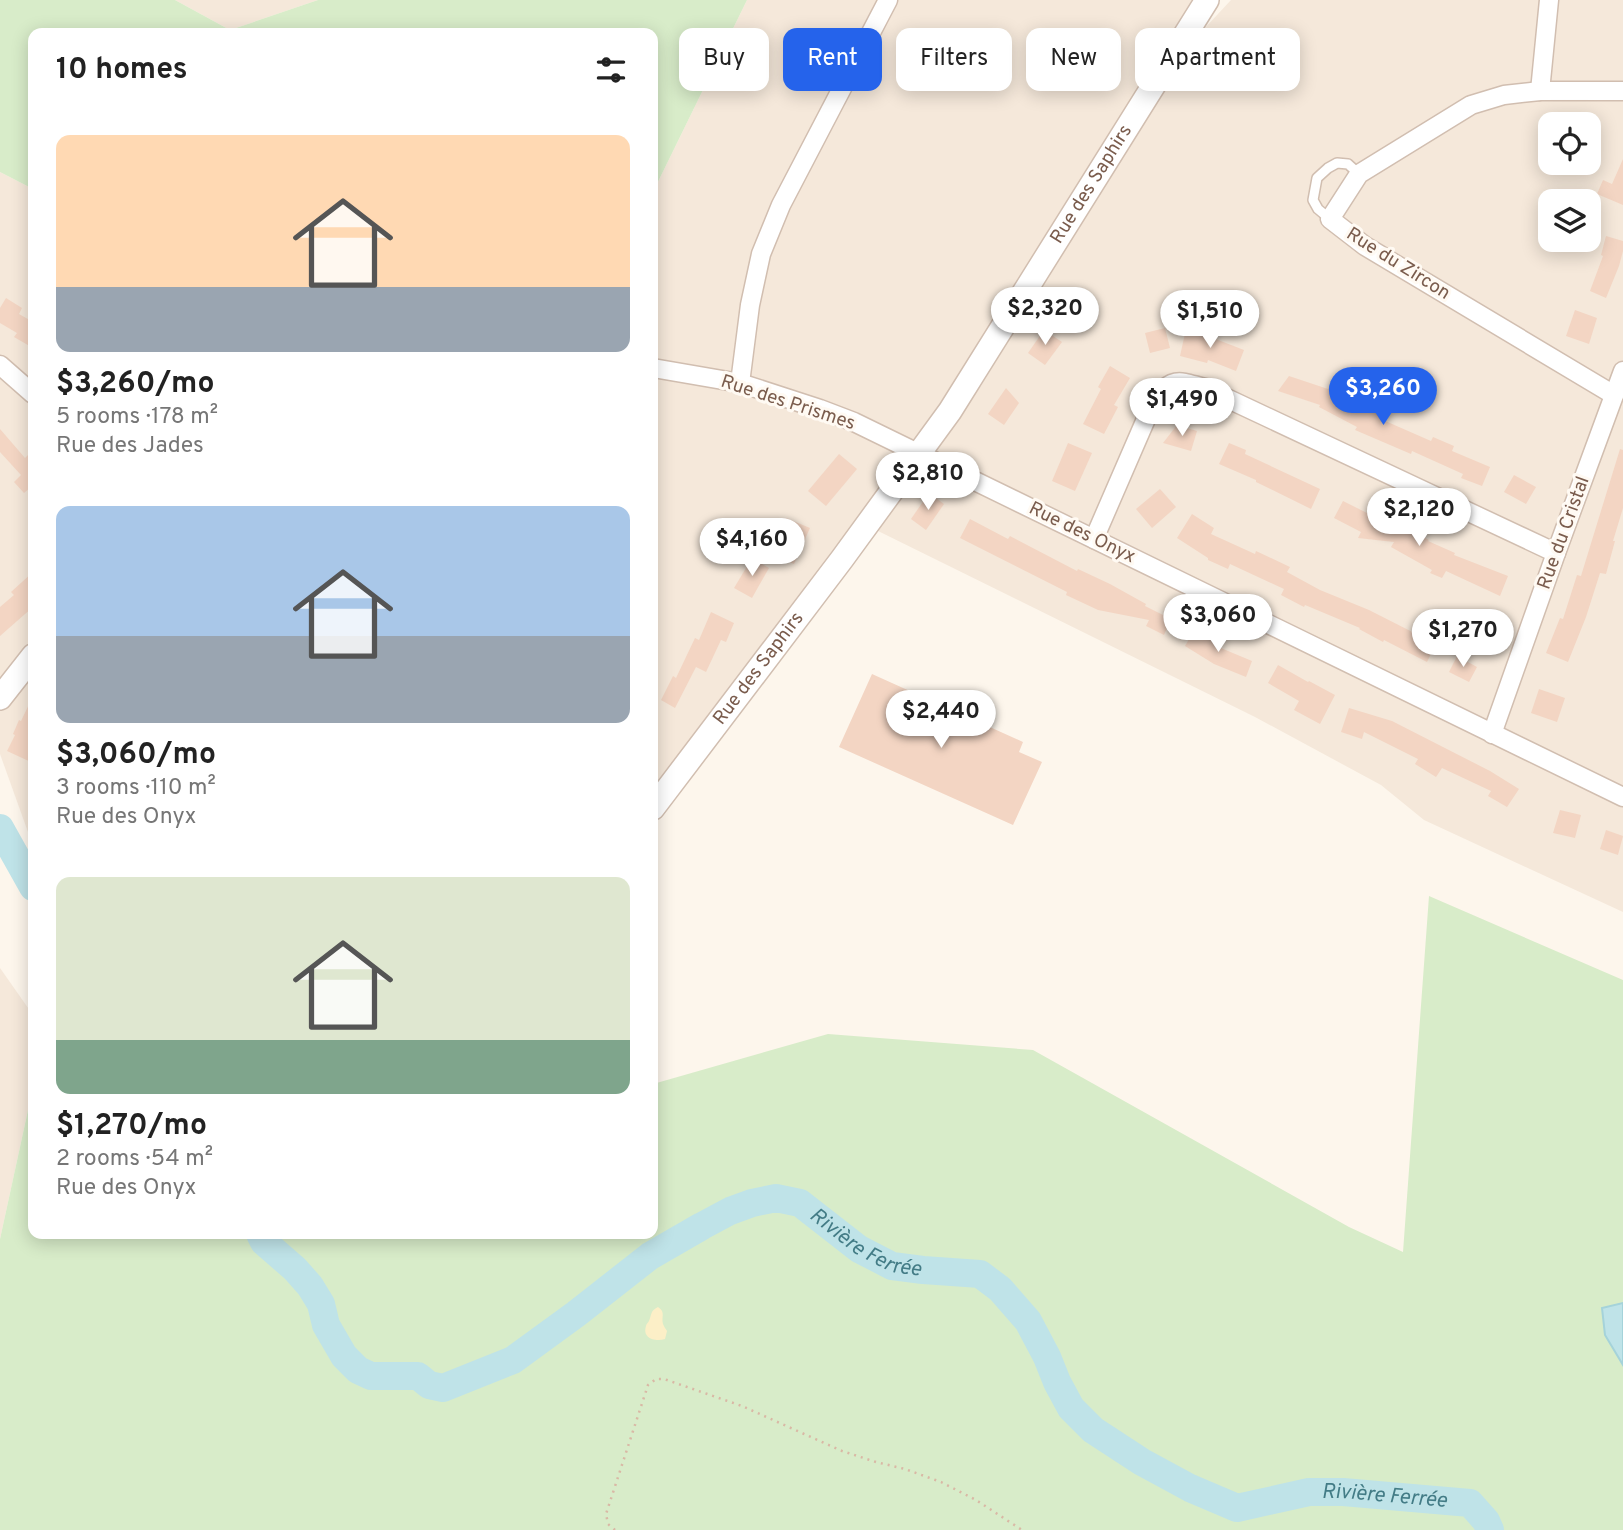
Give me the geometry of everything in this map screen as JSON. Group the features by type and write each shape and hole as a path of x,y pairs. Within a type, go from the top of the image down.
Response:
{"street":[{"path":"740,383 750,305 761,254 781,205 888,0"},
{"name":"Rue des Saphirs","path":"658,801 842,559 950,411 1207,0"},
{"path":"1540,91 1549,0"},
{"name":"Rue du Zircon","path":"1614,395 1365,246 1330,219 1359,174 1471,105 1504,95 1540,91 1623,91"},
{"path":"0,365 28,390"},
{"name":"Rue des Prismes","path":"658,369 740,383 842,418 919,453"},
{"name":"Rue du Cristal","path":"1492,734 1623,371"},
{"path":"1094,539 1156,396 1167,384 1180,382 1205,388 1556,553"},
{"name":"Rue des Onyx","path":"919,453 1623,797"},
{"path":"0,698 28,662"}],"lane":[{"path":"1330,219 1318,209 1313,200 1317,178 1337,163 1348,164 1359,174"}],"path":[{"path":"615,1530 608,1524 606,1514 623,1459 648,1385 664,1379 751,1410 842,1451 941,1482 976,1500 1022,1530"}],"shaded area":[{"path":"175,0 318,0 236,28 226,28"},
{"path":"747,0 1207,0 1189,28 1135,28 1135,91 1150,91 950,411 658,801 658,182 702,91 769,91 769,28 733,28"},
{"path":"1231,0 1623,0 1623,912 1424,820 1381,785 1255,717 874,529 981,386 1161,91 1300,91 1300,28 1205,28"},
{"path":"0,172 28,186 28,832 0,754"},
{"path":"0,968 28,1008 28,1110 0,1239"}],"green space":[{"path":"0,0 175,0 226,28 28,28 28,186 0,172"},
{"path":"318,0 747,0 733,28 679,28 679,91 702,91 658,182 658,28 236,28"},
{"path":"1429,896 1623,980 1623,1530 0,1530 0,1239 28,1110 28,1239 658,1239 658,1083 828,1034 1033,1050 1349,1227 1403,1252"}],"sand":[{"path":"658,1307 662,1311 663,1324 667,1331 665,1339 658,1340 648,1337 645,1330 652,1311"}],"water":[{"path":"1623,1303 1623,1365 1605,1335 1602,1308"}],"building":[{"path":"1623,159 1623,205 1601,196 1599,189 1603,180 1612,184"},
{"path":"1606,236 1623,241 1623,251 1606,298 1590,291 1603,256 1601,255"},
{"path":"6,298 22,308 19,314 28,319 28,345 14,337 17,333 0,323 0,308"},
{"path":"1575,310 1597,318 1589,344 1566,336"},
{"path":"1165,328 1170,348 1150,353 1145,333"},
{"path":"1186,329 1214,336 1213,338 1244,350 1236,371 1208,360 1207,363 1180,356"},
{"path":"1044,330 1062,342 1045,365 1028,353"},
{"path":"1110,366 1130,378 1114,405 1118,407 1104,434 1083,424"},
{"path":"1289,376 1328,389 1333,379 1346,385 1342,393 1366,405 1368,402 1387,411 1383,420 1431,441 1433,437 1454,446 1452,451 1490,467 1482,486 1461,478 1463,474 1412,451 1411,454 1355,430 1357,427 1319,407 1320,405 1278,391"},
{"path":"1006,388 1019,403 1004,425 988,414"},
{"path":"1177,425 1197,431 1191,451 1163,443"},
{"path":"0,429 25,458 28,455 28,490 24,493 14,482 21,475 0,452"},
{"path":"1068,443 1092,453 1075,491 1052,481"},
{"path":"1229,443 1246,450 1245,454 1320,489 1311,509 1219,464"},
{"path":"1620,449 1623,450 1623,508 1615,541 1606,574 1600,573 1568,662 1546,653 1560,618 1563,619 1577,575 1581,576"},
{"path":"839,454 857,469 826,506 808,491"},
{"path":"1514,475 1536,487 1526,504 1504,492"},
{"path":"1160,489 1176,507 1152,528 1136,509"},
{"path":"929,493 944,504 926,530 911,519"},
{"path":"1343,501 1369,514 1371,509 1397,520 1396,522 1428,541 1455,553 1454,555 1508,576 1500,596 1446,571 1442,578 1430,573 1432,570 1391,547 1394,542 1358,538 1361,532 1334,518"},
{"path":"1192,514 1214,528 1211,534 1290,567 1287,572 1320,590 1369,610 1436,644 1427,662 1360,628 1305,605 1304,607 1281,595 1284,589 1230,564 1228,569 1208,560 1177,538"},
{"path":"786,518 810,528 794,564 770,554"},
{"path":"970,519 1008,539 1010,536 1077,571 1078,569 1110,584 1175,621 1173,624 1169,623 1164,635 1146,626 1149,620 1098,610 1066,595 1067,592 960,538"},
{"path":"752,558 769,568 752,598 734,588"},
{"path":"28,577 28,611 0,636 0,607 14,595 11,592"},
{"path":"711,612 734,623 726,642 721,640 706,672 696,667 675,708 661,700 673,676 676,678 695,638 699,640"},
{"path":"1195,629 1218,643 1216,646 1252,661 1246,677 1214,664 1185,646"},
{"path":"1457,656 1477,667 1469,682 1449,672"},
{"path":"1278,665 1335,695 1320,724 1294,710 1299,701 1268,683"},
{"path":"872,674 1023,742 1019,752 1042,762 1013,825 839,747"},
{"path":"1539,689 1565,698 1557,722 1531,713"},
{"path":"28,706 28,761 7,751 19,720 21,721"},
{"path":"1349,708 1392,721 1490,771 1519,789 1507,807 1488,796 1491,791 1442,768 1436,777 1415,764 1418,759 1364,732 1362,739 1341,732"},
{"path":"1560,810 1581,815 1575,838 1553,833"},
{"path":"1606,830 1623,836 1618,855 1600,849"}],"waterway":[{"name":"Rivière Ferrée","path":"0,828 28,878"},
{"name":"Rivière Ferrée","path":"262,1239 310,1286 321,1304 326,1325 344,1356 358,1370 371,1376 418,1376 429,1385 443,1388 513,1360 650,1256 730,1211 776,1198 800,1203 859,1249 892,1266 980,1274 1000,1289 1028,1321 1071,1408 1093,1430 1142,1462 1190,1488 1237,1508 1309,1492 1343,1492 1470,1503 1486,1521 1490,1530"}]}
